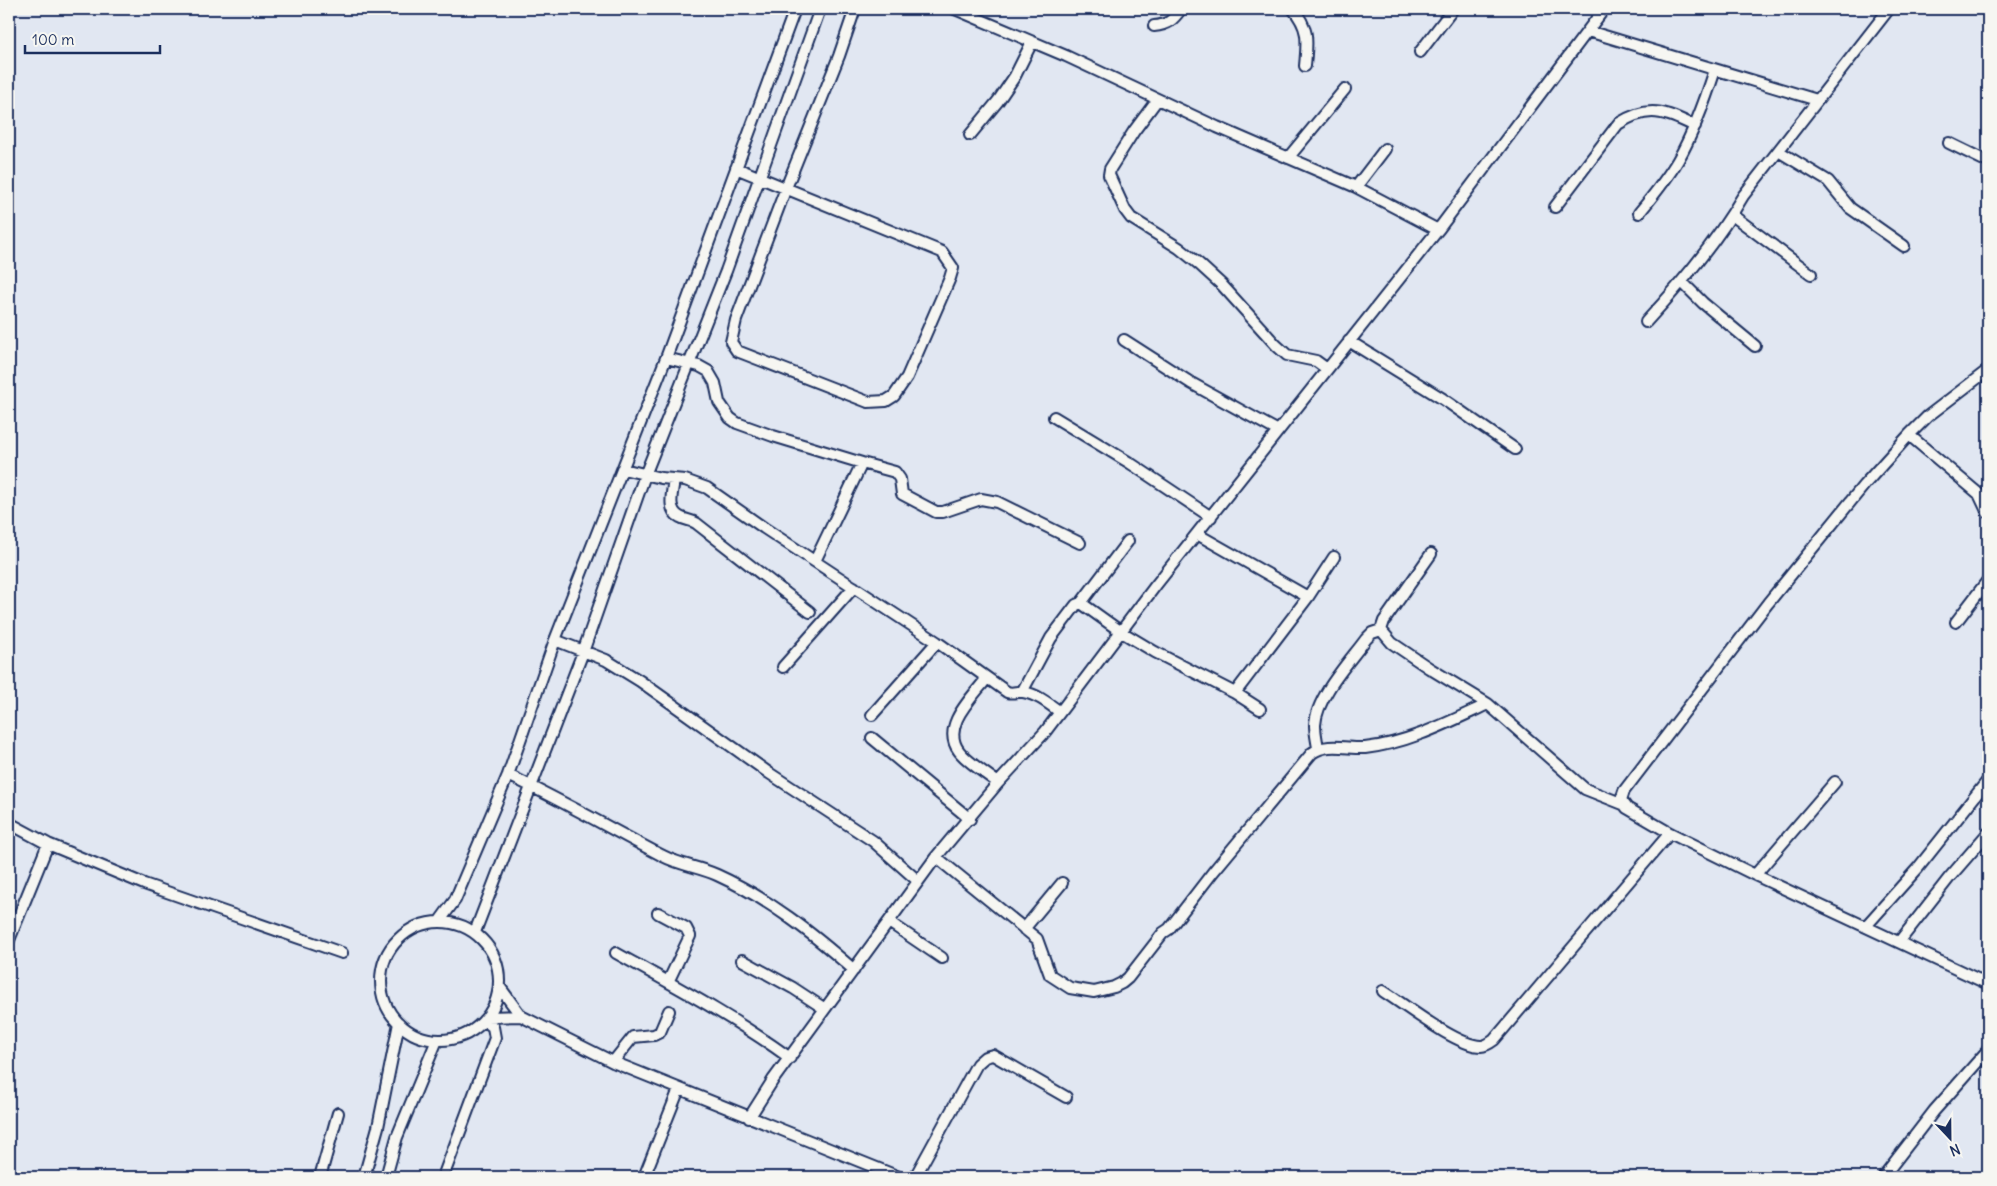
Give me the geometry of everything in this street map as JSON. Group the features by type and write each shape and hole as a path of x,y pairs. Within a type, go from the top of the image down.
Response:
{"street":[{"path":"439,922 455,900 508,775 555,640 666,358 795,9"},
{"path":"475,932 583,652 645,475 726,271 820,9"},
{"path":"736,168 759,178 786,188 942,252 953,268 950,278 908,376 894,396 886,401 868,402 737,351 732,342 736,320 786,188 839,56 855,9"},
{"path":"955,9 1356,187 1438,230"},
{"path":"1154,26 1165,26 1171,22 1181,9"},
{"path":"1294,9 1304,24 1306,32 1304,66"},
{"path":"1420,52 1452,9"},
{"path":"749,1118 760,1098 936,857 970,819 998,783 1045,732 1120,631 1438,230 1604,9"},
{"path":"1646,322 1682,282 1732,215 1743,196 1780,152 1817,100 1889,9"},
{"path":"1588,31 1817,100"},
{"path":"970,135 998,101 1015,76 1032,42"},
{"path":"1639,213 1677,161 1695,126 1715,70"},
{"path":"1288,158 1345,89"},
{"path":"1158,100 1134,131 1110,169 1109,174 1125,210 1131,218 1179,248 1199,264 1222,285 1287,355 1309,359 1327,369"},
{"path":"1555,206 1618,124 1625,120 1657,111 1664,112 1695,126"},
{"path":"1949,143 1988,162"},
{"path":"1356,187 1385,149"},
{"path":"1780,152 1828,181 1850,208 1904,246"},
{"path":"1732,215 1811,274"},
{"path":"1682,282 1703,303 1755,346"},
{"path":"1124,340 1196,386 1278,431"},
{"path":"1349,341 1443,399 1516,449"},
{"path":"666,358 699,366 713,377 719,402 730,418 737,423 773,436 894,472 900,479 902,494 936,512 950,511 981,499 997,502 1080,543"},
{"path":"1623,804 1621,795 1624,791 1768,603 1864,485 1908,435 1928,416 1988,370"},
{"path":"1054,417 1130,463 1211,517"},
{"path":"1908,435 1978,494 1988,500"},
{"path":"815,561 862,463"},
{"path":"623,469 645,475 674,478 696,483 706,488 937,642 1007,692 1022,692 1047,702 1060,712"},
{"path":"674,478 672,510 676,515 696,523 810,612"},
{"path":"1978,494 1988,513"},
{"path":"1197,534 1308,597"},
{"path":"1022,692 1051,638 1076,605 1082,603 1128,541"},
{"path":"1381,630 1384,621 1431,554"},
{"path":"1235,693 1308,597 1334,558"},
{"path":"1956,622 1988,580"},
{"path":"783,667 854,587"},
{"path":"1082,603 1120,631 1235,693 1260,709"},
{"path":"1381,630 1392,643 1488,704 1585,789 1623,804 1670,832 1755,875 1988,984"},
{"path":"1318,748 1315,726 1320,706 1329,690 1366,639 1372,633 1381,630"},
{"path":"555,640 606,660 640,681 768,773 873,841 918,881"},
{"path":"872,715 937,642"},
{"path":"987,678 957,717 953,737 960,753 998,783"},
{"path":"936,857 1037,939 1050,974 1070,988 1094,992 1122,984 1163,933 1169,929 1231,849 1318,748 1364,748 1401,740 1424,734 1488,704"},
{"path":"872,738 970,819"},
{"path":"508,775 602,822 665,857 717,874 794,920 854,970"},
{"path":"1866,926 1918,868 1988,780"},
{"path":"1755,875 1835,782"},
{"path":"9,823 14,830 152,887 342,953"},
{"path":"1384,991 1459,1040 1479,1046 1488,1044 1494,1040 1670,832"},
{"path":"1899,942 1949,878 1988,834"},
{"path":"9,938 48,844"},
{"path":"1024,929 1062,882"},
{"path":"658,913 686,928 690,936 668,982"},
{"path":"439,922 454,923 475,932 488,946 499,971 496,1002 486,1018 463,1036 450,1039 423,1038 410,1032 399,1023 385,1002 381,977 383,965 391,948 404,934 420,925 439,922"},
{"path":"889,922 942,958"},
{"path":"616,954 668,982 770,1043 790,1058"},
{"path":"742,960 793,988 825,1010"},
{"path":"499,986 520,1016 613,1062 876,1173 899,1177"},
{"path":"613,1062 633,1037 654,1035 660,1032 669,1011"},
{"path":"486,1018 520,1016"},
{"path":"443,1177 495,1038 493,1028 486,1018"},
{"path":"364,1177 378,1128 399,1023"},
{"path":"386,1177 396,1137 437,1040"},
{"path":"1883,1177 1934,1111 1988,1050"},
{"path":"916,1177 977,1064 985,1057 993,1055 1066,1097"},
{"path":"644,1177 679,1089"},
{"path":"320,1177 338,1113"}]}
